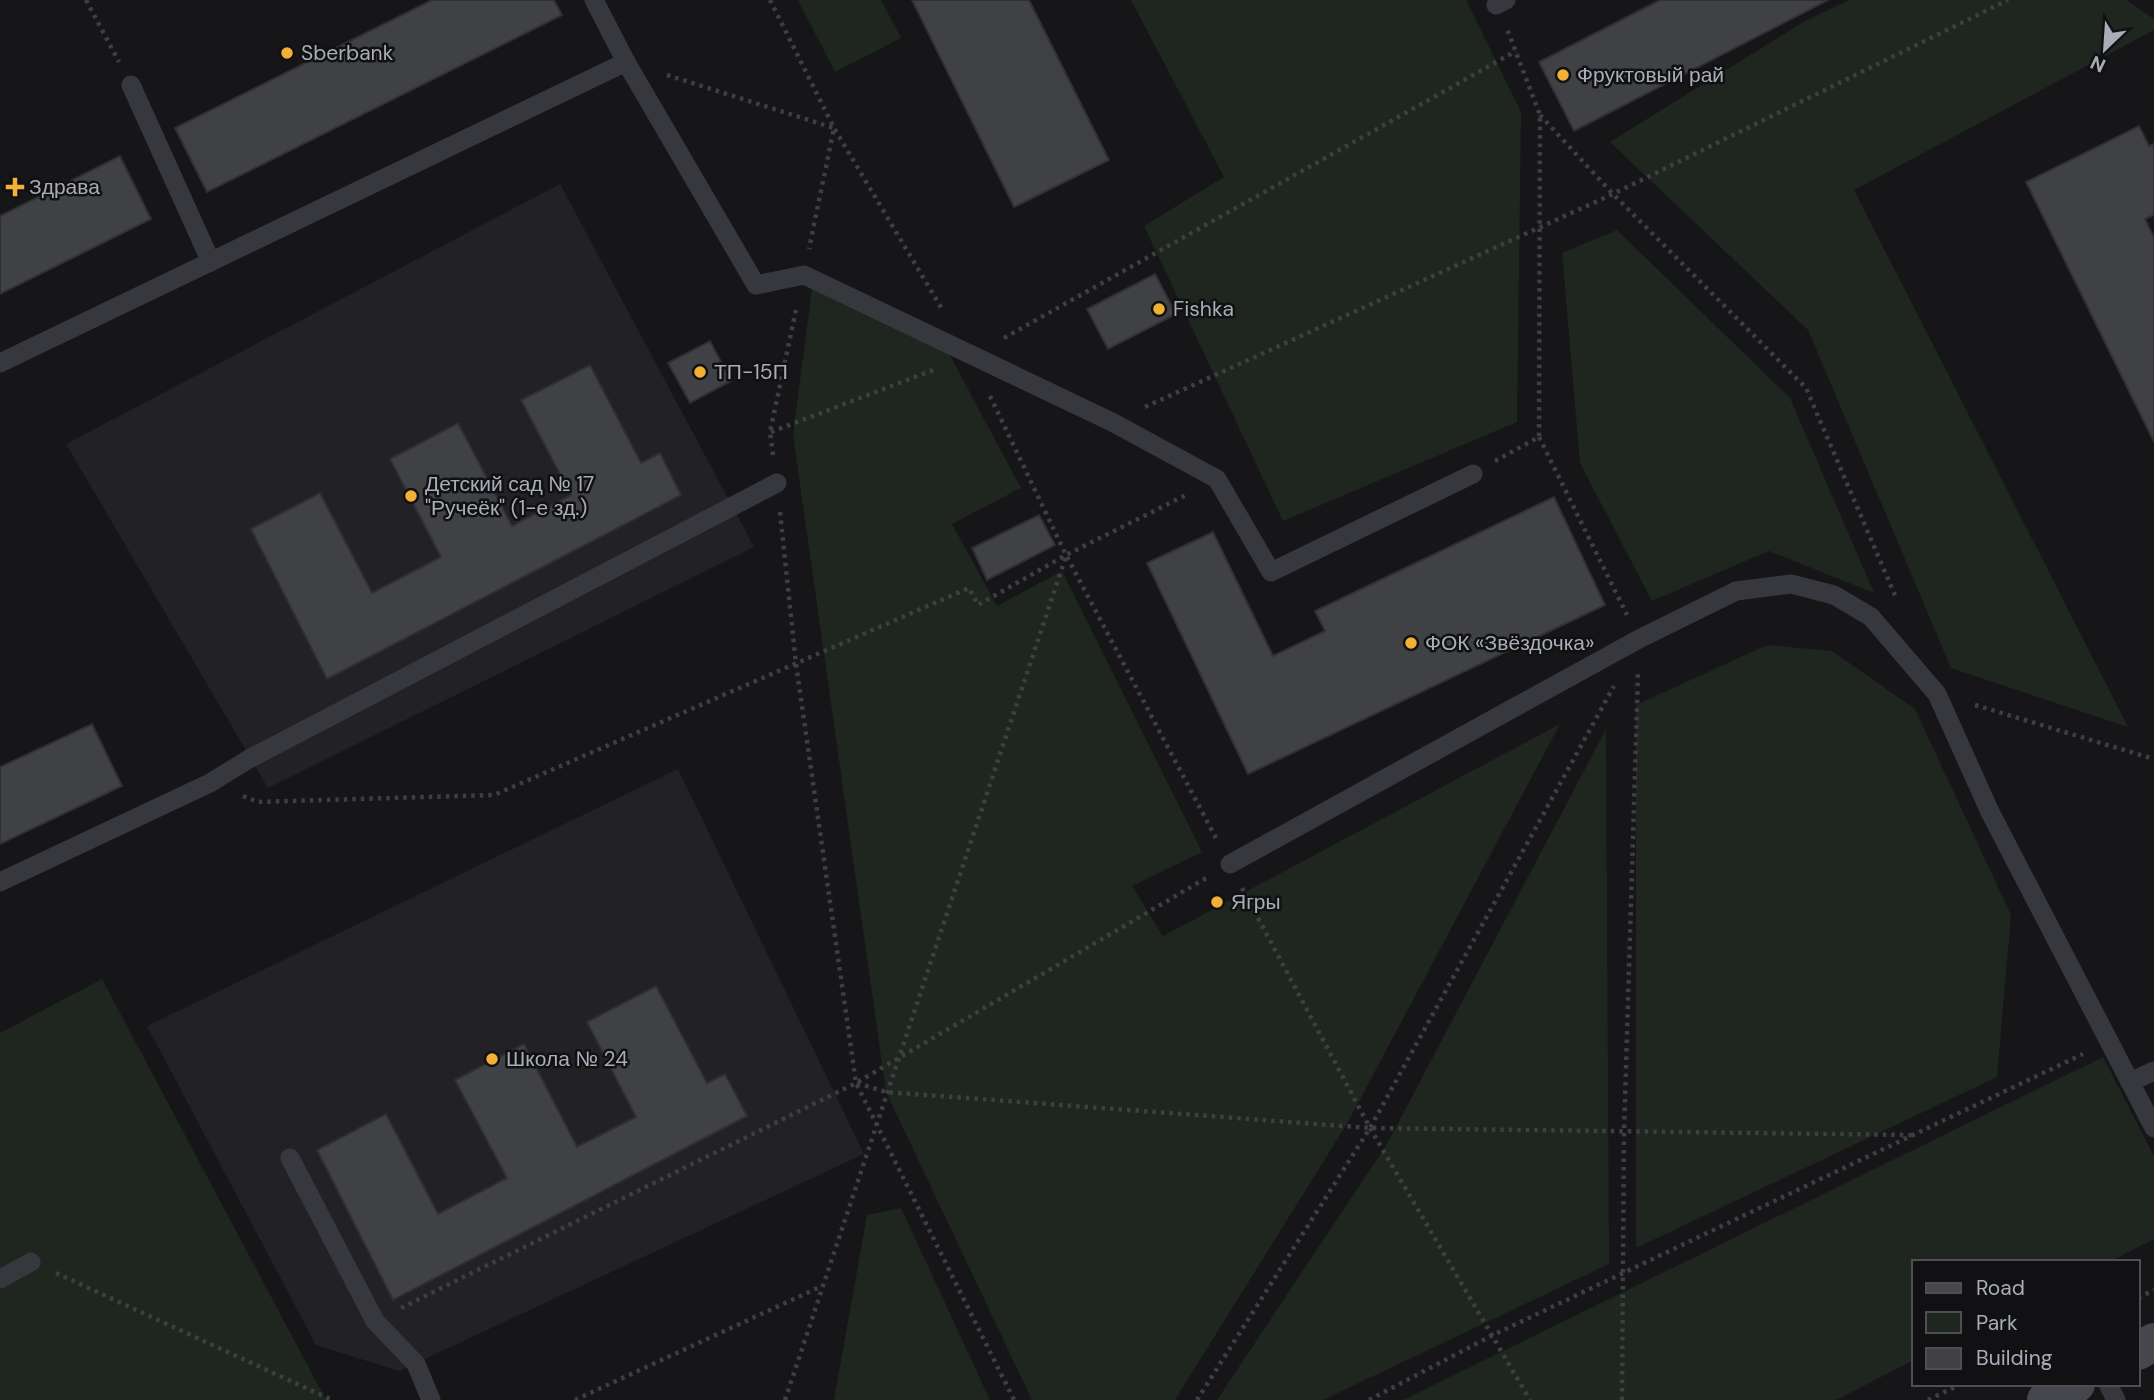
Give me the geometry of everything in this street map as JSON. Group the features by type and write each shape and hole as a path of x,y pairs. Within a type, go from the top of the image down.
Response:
{"street":[{"path":"2046,1400 2072,1386"}],"lane":[{"path":"594,0 626,62 756,285 804,275 1112,422 1217,479 1271,572 1473,474"},
{"path":"0,363 626,62"},
{"path":"131,85 211,262"},
{"path":"0,881 210,783 261,752 778,483"},
{"path":"1230,864 1639,639 1736,591 1791,584 1834,595 1871,617 1937,694 1990,812 2154,1128"},
{"path":"2130,1082 2154,1071"},
{"path":"290,1158 375,1321 416,1364 431,1400"},
{"path":"0,1279 31,1262"}],"path":[{"path":"86,0 131,85"},
{"path":"770,0 834,128 970,356 1066,555 1370,1128 1530,1400"},
{"path":"1112,422 1614,194 2008,0"},
{"path":"770,432 970,356 1516,51 1540,115 1539,437 1639,639 1624,1133 1622,1400"},
{"path":"626,62 834,128"},
{"path":"1540,115 1614,194 1806,388 1899,605"},
{"path":"834,128 770,432 778,483 796,664 856,1083 1013,1400"},
{"path":"1473,474 1539,437"},
{"path":"210,783 258,802 494,795 968,588 978,605 1066,555 1217,479"},
{"path":"785,1400 876,1119 900,1058 1066,555"},
{"path":"1197,1400 1370,1128 1639,639"},
{"path":"1937,694 2154,759"},
{"path":"375,1321 856,1083 1230,864"},
{"path":"1368,1400 1623,1272 2110,1042"},
{"path":"856,1083 886,1092 1370,1128 1912,1135"},
{"path":"31,1262 332,1400"},
{"path":"576,1400 822,1286"},
{"path":"1928,1400 1957,1386"}],"shaded area":[{"name":"Детский сад № 17 \"Ручеёк\" (1-е зд.)","path":"560,184 754,547 268,788 66,444"},
{"name":"Школа № 24","path":"678,769 864,1154 399,1371 316,1345 147,1026"}],"green space":[{"path":"798,0 881,0 901,38 835,72"},
{"path":"1131,0 1466,0 1521,112 1517,422 1283,521 1144,226 1224,177"},
{"path":"1849,0 2126,0 2154,19 2154,30 1854,190 2128,727 1951,668 1808,330 1610,142 1805,21"},
{"path":"1617,230 1790,398 1874,593 1769,551 1652,601 1580,463 1562,253"},
{"path":"812,288 939,335 1021,488 952,524 997,606 1062,571 1202,852 1132,886 1163,936 1560,724 1348,1122 1175,1400 1032,1400 886,1092 793,435"},
{"path":"1767,645 1832,651 1915,709 2011,915 1997,1077 1636,1248 1636,705"},
{"path":"1606,729 1609,1264 1323,1400 1217,1400 1387,1144"},
{"path":"102,979 326,1400 0,1400 0,1033"},
{"path":"2103,1057 2154,1156 2154,1239 2113,1260 1912,1260 1912,1361 1836,1400 1403,1400"},
{"path":"901,1208 990,1400 834,1400 867,1215"}],"building":[{"path":"432,0 554,0 562,15 207,192 175,128"},
{"path":"912,0 1029,0 1109,160 1014,207"},
{"path":"1660,0 1828,0 1574,131 1539,62"},
{"path":"2139,126 2149,146 2154,144 2154,215 2145,219 2154,237 2154,442 2026,182"},
{"path":"120,156 151,219 0,294 0,216"},
{"path":"1155,274 1176,314 1108,349 1087,309"},
{"name":"ТП-15П","path":"710,341 731,381 690,403 668,363"},
{"path":"590,365 641,463 660,453 681,495 327,679 251,529 320,493 372,593 441,557 390,459 458,423 512,526 571,495 521,400"},
{"name":"ФОК «Звёздочка»","path":"1554,497 1605,605 1248,774 1147,563 1213,532 1273,656 1325,631 1315,611"},
{"path":"1039,515 1055,545 987,580 972,548"},
{"path":"92,724 122,786 0,844 0,767"},
{"path":"656,986 707,1083 725,1074 747,1116 393,1300 317,1150 386,1114 438,1214 507,1178 455,1080 524,1044 577,1147 636,1117 587,1022"}],"place":[{"name":"Sberbank","path":"287,53"},
{"name":"Фруктовый рай","path":"1563,75"},
{"name":"Здрава","path":"15,187"},
{"name":"Fishka","path":"1159,309"},
{"name":"ТП-15П","path":"700,372"},
{"name":"Детский сад № 17 \"Ручеёк\" (1-е зд.)","path":"411,496"},
{"name":"ФОК «Звёздочка»","path":"1411,643"},
{"name":"Ягры","path":"1217,902"},
{"name":"Школа № 24","path":"492,1059"}]}
